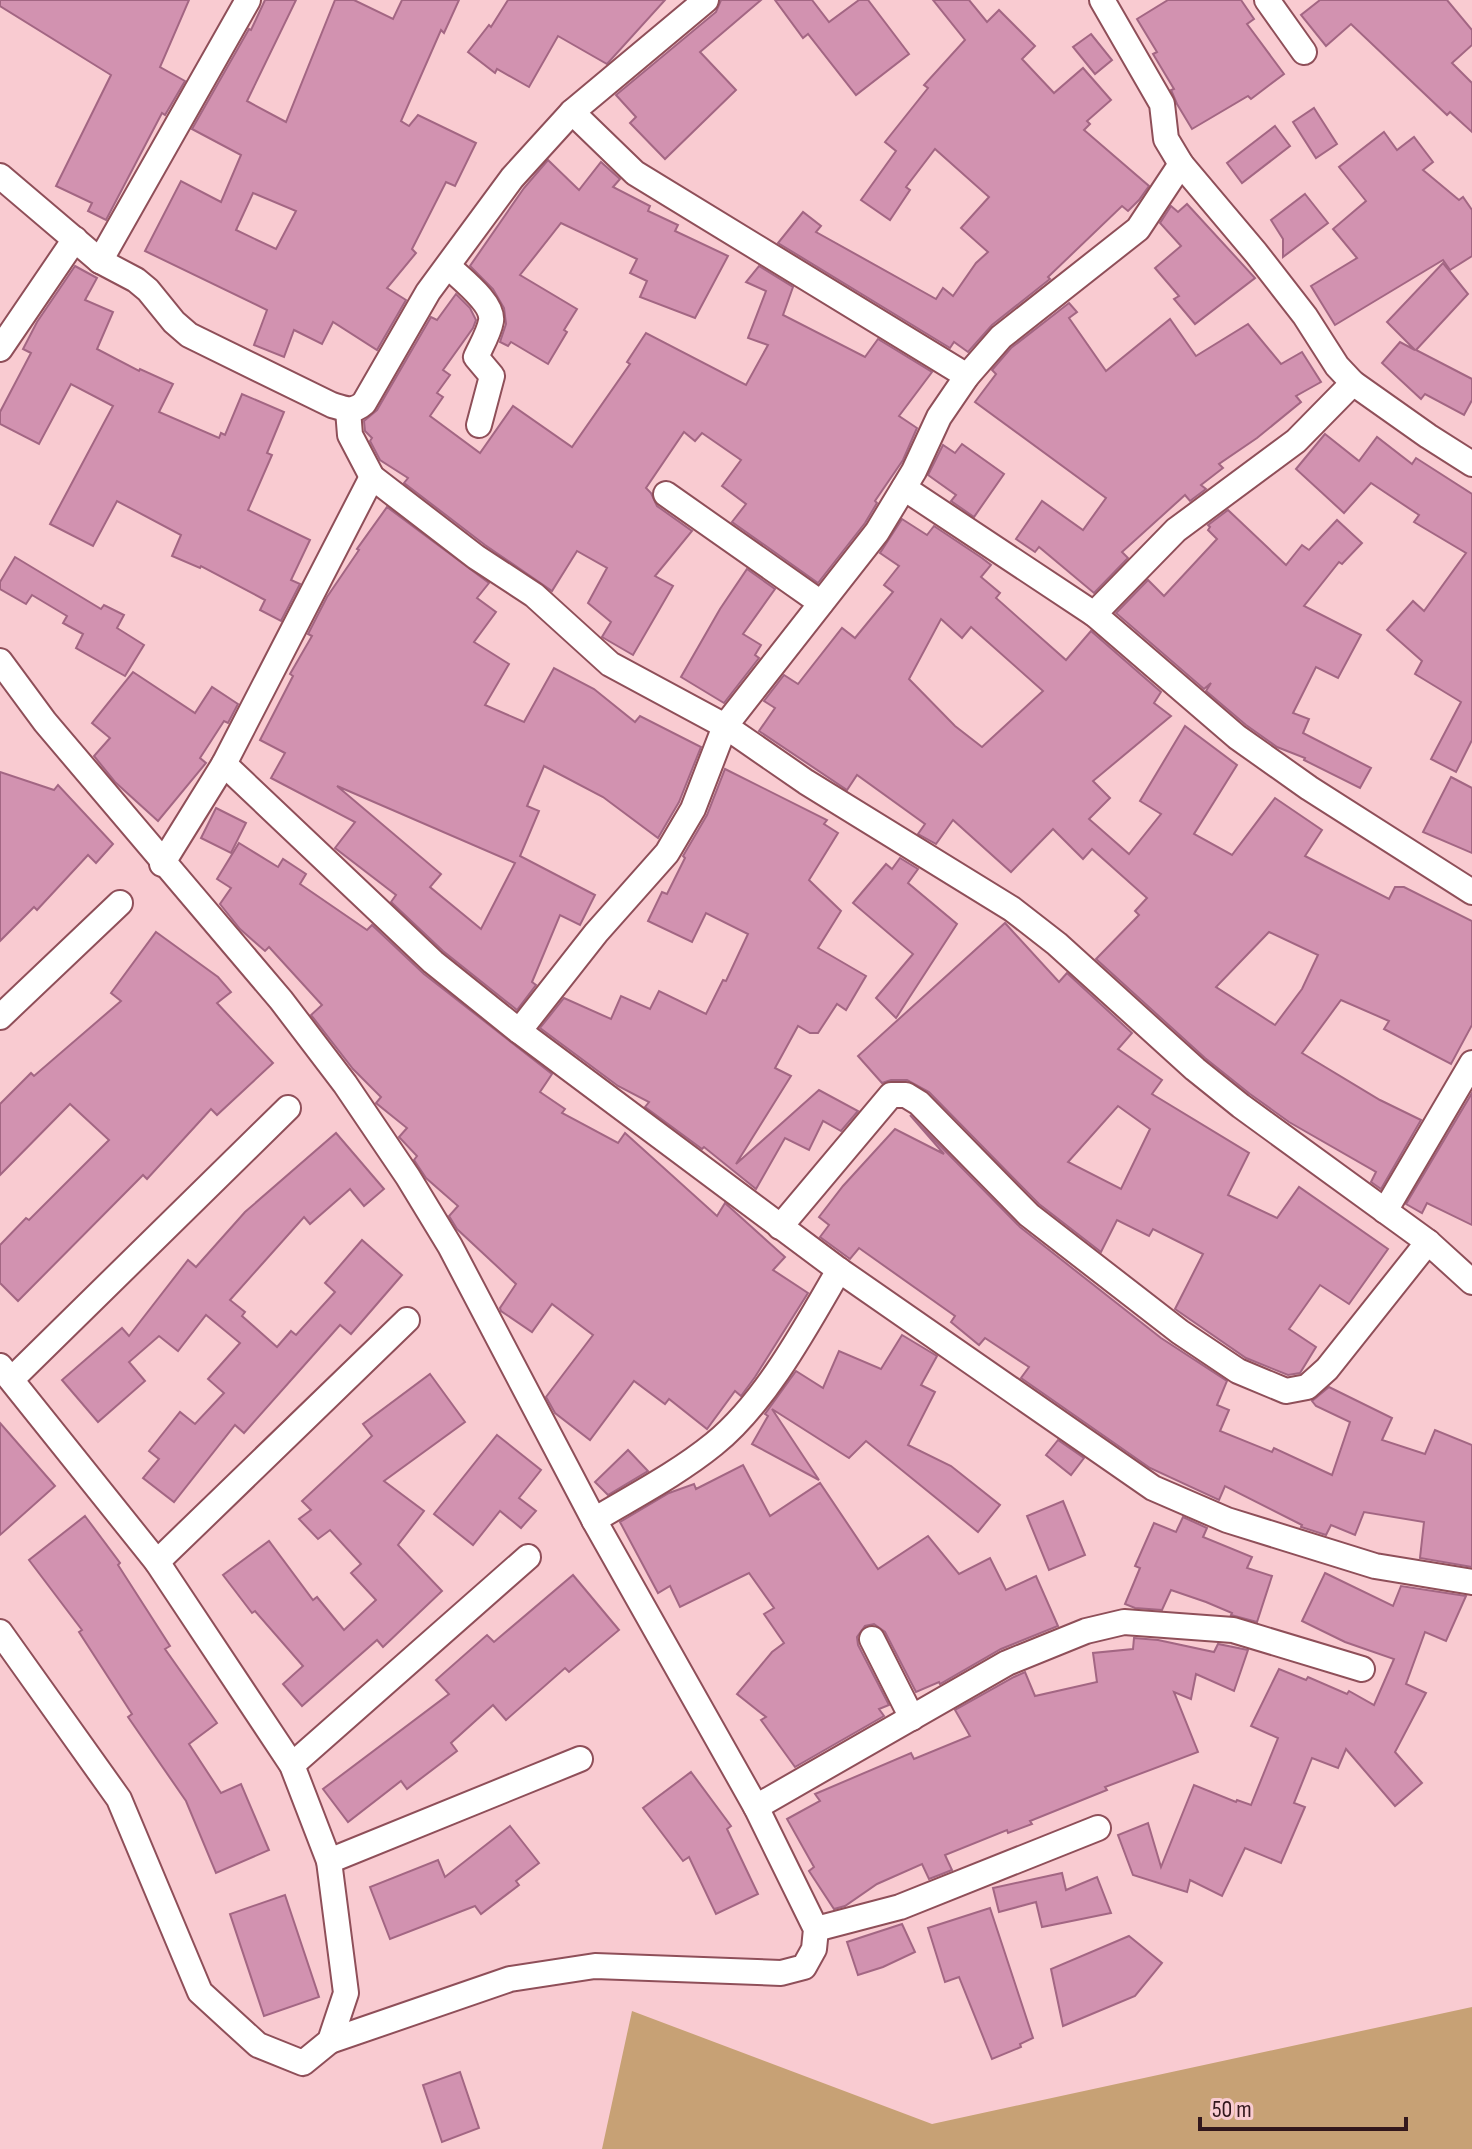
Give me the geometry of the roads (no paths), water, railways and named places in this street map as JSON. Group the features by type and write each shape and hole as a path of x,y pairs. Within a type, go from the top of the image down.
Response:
{"street":[{"path":"100,261 248,0"},
{"path":"0,176 100,261 136,280 174,322 201,343 348,410 357,409 364,403 428,292 512,178 572,112 706,0"},
{"path":"1102,0 1162,104 1166,139 1181,164 1276,278 1337,366 1353,383 1472,464"},
{"path":"1267,0 1304,52"},
{"path":"572,112 635,173 967,376"},
{"path":"519,1031 596,933 667,853 693,809 725,726 877,532 904,488 939,417 967,376 1001,337 1138,229 1181,164"},
{"path":"0,349 75,239"},
{"path":"448,266 488,304 491,313 491,321 476,357 492,376 479,425"},
{"path":"1094,614 1176,530 1296,441 1353,383"},
{"path":"348,410 350,435 372,477 476,557 534,595 610,664 725,726 806,782 1012,909 1057,944 1195,1069 1428,1242 1472,1282"},
{"path":"162,864 224,764 372,477"},
{"path":"904,488 1094,614 1237,737 1309,788 1472,892"},
{"path":"666,494 821,603"},
{"path":"0,661 45,722 162,864 281,1000 345,1084 408,1177 450,1246 594,1520 756,1807 816,1929 814,1949 804,1967 781,1973 595,1966 510,1979 330,2041 303,2063 258,2045 200,1992 119,1799 0,1632"},
{"path":"224,764 433,962 519,1031 839,1270 1153,1488 1227,1520 1375,1566 1472,1582"},
{"path":"0,1017 120,903"},
{"path":"1385,1211 1472,1063"},
{"path":"780,1227 891,1095 906,1095 919,1103 1029,1215 1191,1340 1238,1371 1286,1391 1307,1387 1327,1369 1428,1242"},
{"path":"288,1108 6,1372 157,1562 292,1765 329,1861 346,1993 330,2041"},
{"path":"594,1520 670,1475 715,1443 755,1400 795,1344 839,1270"},
{"path":"157,1562 407,1320"},
{"path":"292,1765 528,1557"},
{"path":"756,1807 1007,1663 1086,1631 1124,1622 1233,1630 1362,1669"},
{"path":"872,1639 912,1718"},
{"path":"329,1861 580,1759"},
{"path":"816,1929 900,1907 1098,1828"}]}
